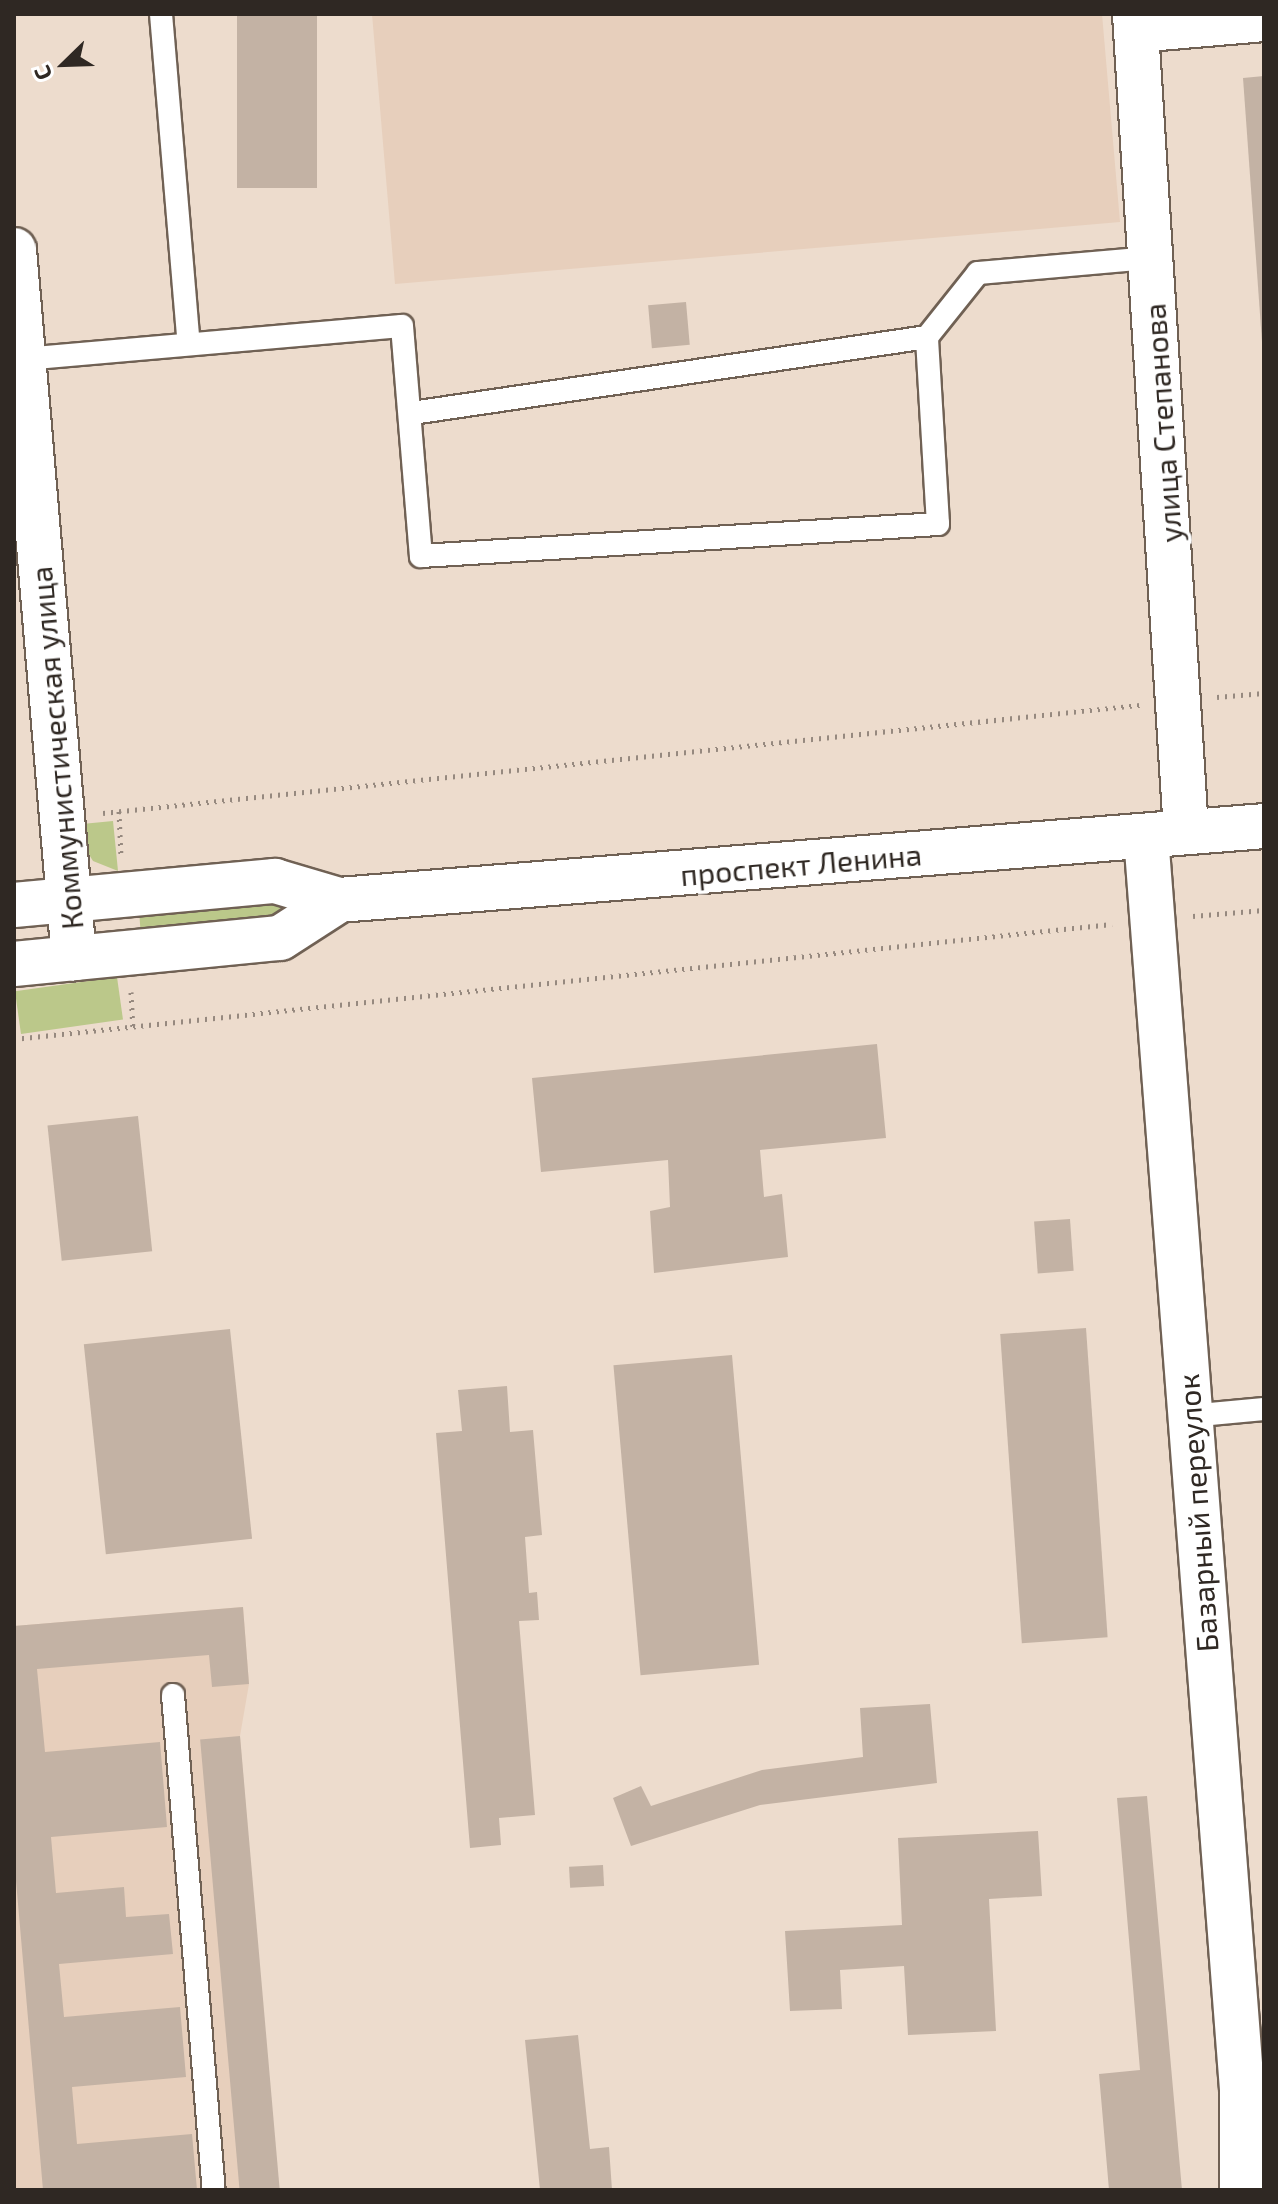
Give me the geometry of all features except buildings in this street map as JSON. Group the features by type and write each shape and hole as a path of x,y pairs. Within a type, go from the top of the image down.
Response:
{"street":[{"path":"1136,22 1264,19"},
{"name":"улица Степанова","path":"1136,22 1180,700 1166,834"},
{"name":"Коммунистическая улица","path":"14,250 74,958"},
{"name":"проспект Ленина","path":"14,905 275,881 339,900 1264,826"},
{"name":"Базарный переулок","path":"1166,834 1151,920 1189,1416 1253,2088 1242,2190"},
{"name":"проспект Ленина","path":"14,964 280,938 339,900"}],"lane":[{"path":"161,14 189,344"},
{"path":"23,359 402,326 412,413 421,556 938,524 927,337 978,273 1151,258"},
{"path":"412,413 927,337"},
{"path":"1189,1416 1264,1409"},
{"path":"173,1695 214,2190"}],"path":[{"path":"61,816 1264,693"},
{"path":"119,811 122,866"},
{"path":"14,1039 1264,910"},
{"path":"130,978 133,1027"}],"shaded area":[{"path":"372,14 1102,14 1120,222 395,284"},
{"path":"243,1607 249,1684 240,1736 277,2190 14,2190 14,1626"}],"green space":[{"path":"113,821 118,871 93,861 85,848 82,824"},
{"path":"285,904 286,919 140,929 139,914"},
{"path":"117,977 123,1020 21,1034 15,991"}]}
